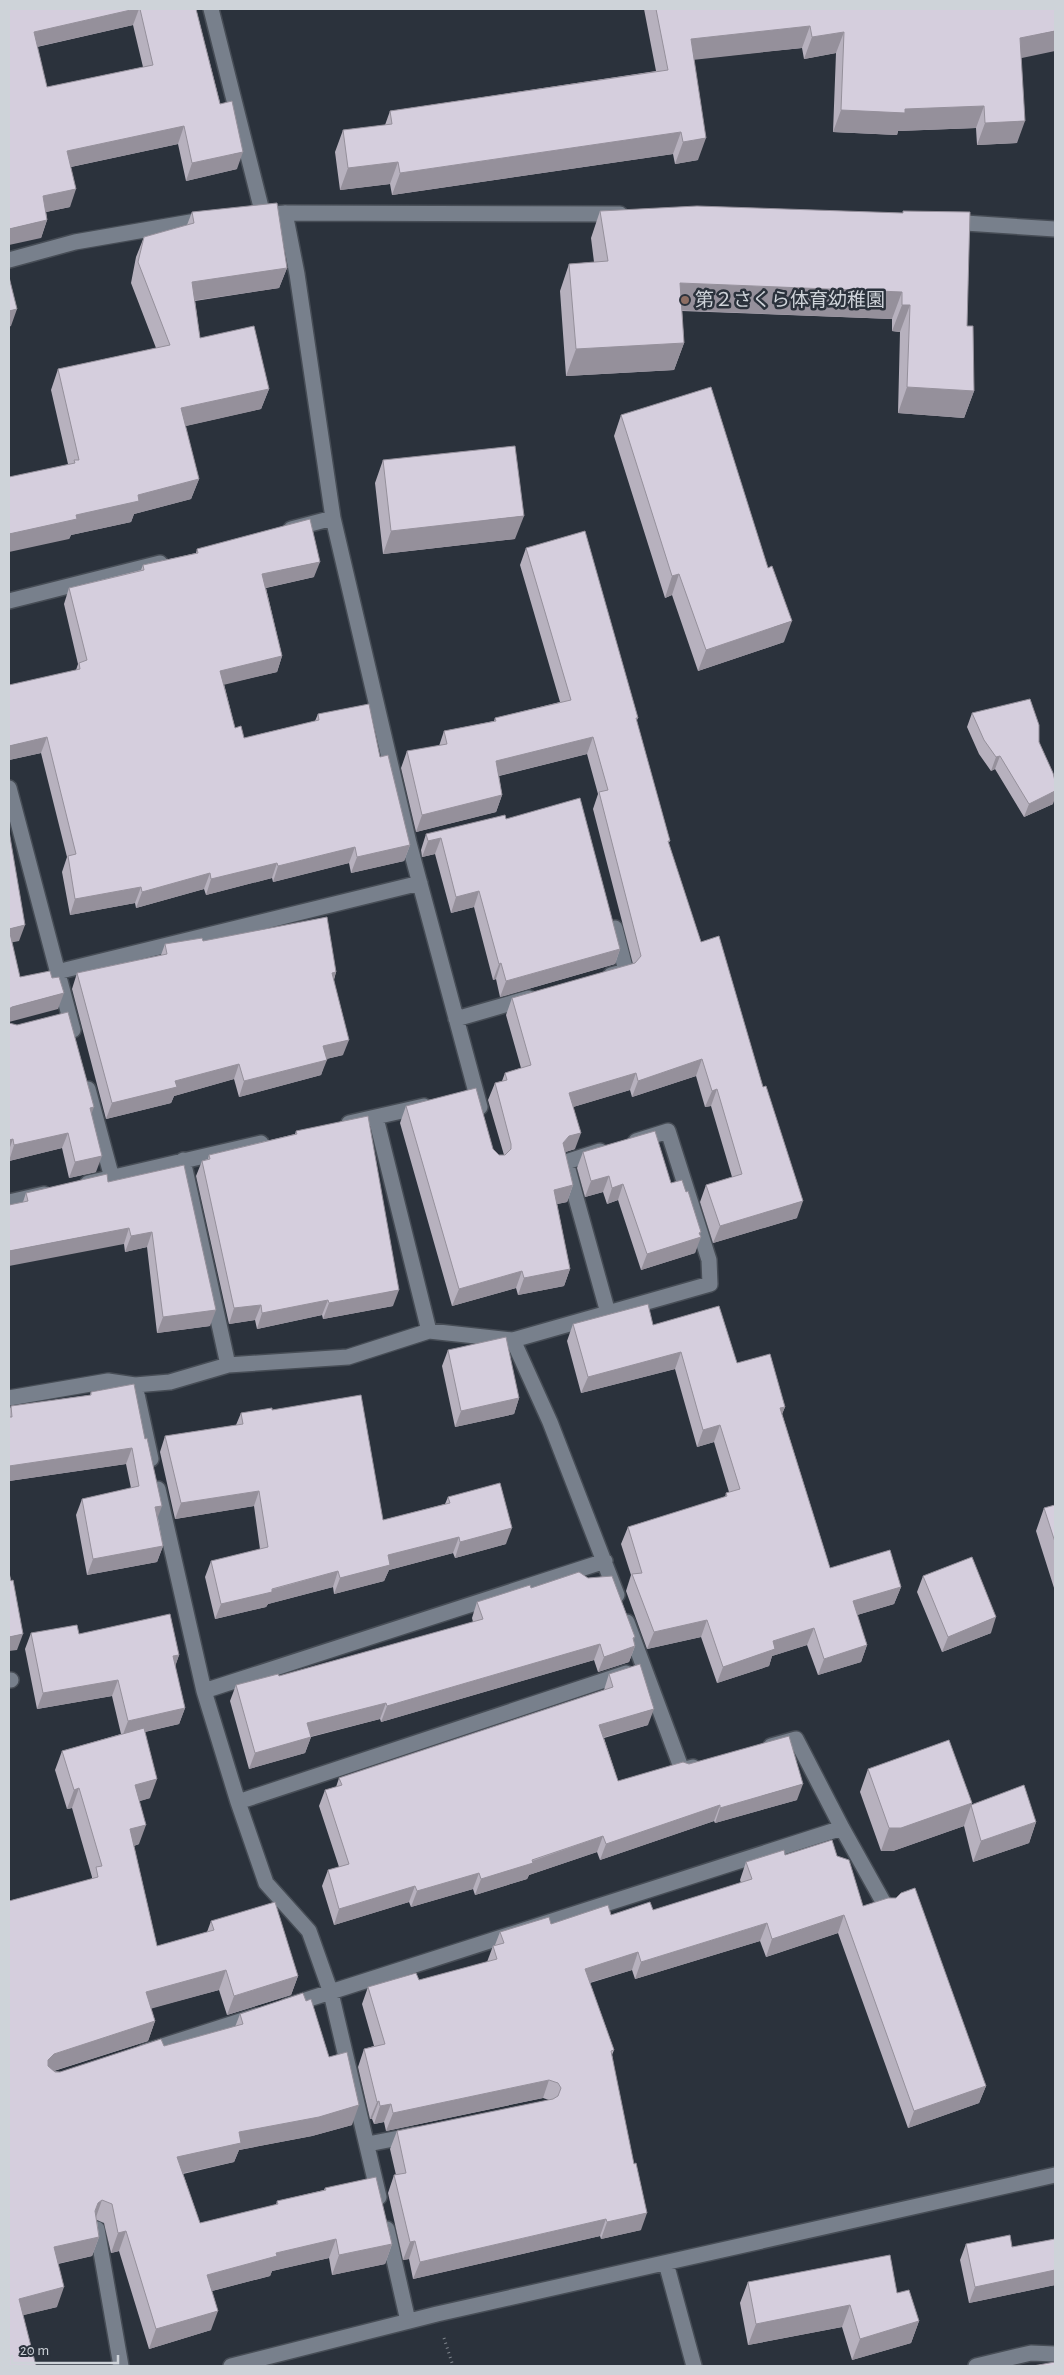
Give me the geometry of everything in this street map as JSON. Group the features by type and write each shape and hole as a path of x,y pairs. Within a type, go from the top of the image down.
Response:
{"street":[{"path":"211,9 263,215"},
{"path":"285,213 297,274 333,518 409,843 484,1119"},
{"path":"244,216 285,213 632,214"},
{"path":"9,260 75,242 199,220 226,218"},
{"path":"938,222 1055,229"},
{"path":"277,533 333,518"},
{"path":"9,602 174,560"},
{"path":"9,788 76,1044"},
{"path":"409,843 428,838"},
{"path":"58,972 420,883"},
{"path":"598,979 626,971 611,914"},
{"path":"456,1019 541,995"},
{"path":"52,1020 69,1016"},
{"path":"84,1073 112,1178"},
{"path":"458,1097 476,1093"},
{"path":"337,1126 440,1102"},
{"path":"376,1118 429,1331"},
{"path":"9,1398 108,1380 135,1385 170,1382 228,1365 348,1357 429,1331 513,1340 608,1313 710,1284 709,1260 668,1131 566,1162 608,1313"},
{"path":"74,1186 279,1139"},
{"path":"183,1160 228,1365"},
{"path":"9,1202 56,1191"},
{"path":"513,1340 550,1422 605,1561 682,1770 710,1762"},
{"path":"135,1385 204,1691 238,1802 266,1883 309,1931 331,1992 408,2321"},
{"path":"204,1691 605,1561"},
{"path":"238,1802 644,1667"},
{"path":"758,1749 796,1739 886,1907"},
{"path":"134,2055 842,1828"},
{"path":"368,2144 433,2131"},
{"path":"231,2366 408,2321 1055,2176"},
{"path":"97,2229 121,2366"},
{"path":"666,2263 694,2366"},
{"path":"976,2366 1031,2353 1055,2354"}],"building":[{"path":"9,9 135,9 34,32 47,87 153,65 140,9 196,9 220,104 232,101 243,152 192,163 184,126 67,151 76,189 43,196 47,220 9,229"},
{"path":"656,9 1055,9 1055,31 1020,38 1025,121 985,123 984,106 905,109 905,113 841,110 844,32 812,37 810,26 691,39 706,138 683,142 681,132 400,173 398,162 348,168 343,130 392,124 390,111 668,70"},
{"path":"277,203 287,268 192,282 200,338 254,326 269,389 181,408 199,479 138,495 139,501 76,515 77,519 9,534 9,477 75,463 74,460 79,460 58,369 170,345 138,262 144,237 194,223 192,212"},
{"path":"697,206 903,213 903,211 970,212 967,326 973,326 974,391 907,387 910,305 902,305 902,292 680,283 684,343 576,349 569,264 608,261 600,211"},
{"path":"9,277 17,309 9,311"},
{"path":"711,387 768,568 772,566 792,621 706,650 679,574 672,576 621,415"},
{"path":"515,446 524,516 391,531 383,460"},
{"path":"310,519 320,562 262,574 282,656 220,671 235,728 241,726 244,738 319,720 318,714 369,704 380,757 388,755 410,845 357,857 355,847 278,866 277,863 211,879 210,873 142,892 141,887 75,899 68,856 76,854 47,737 9,746 9,685 80,669 79,663 87,660 69,588 144,570 143,565 198,553 197,549"},
{"path":"585,531 638,718 636,718 670,841 668,841 701,942 719,936 763,1087 766,1086 803,1201 720,1226 706,1185 742,1174 717,1089 712,1091 702,1059 638,1081 636,1073 569,1093 581,1133 569,1136 563,1143 573,1185 554,1190 570,1269 524,1278 522,1271 459,1289 406,1106 476,1088 493,1149 499,1155 505,1155 511,1149 511,1144 495,1083 507,1080 505,1073 531,1065 512,998 635,963 641,956 599,792 608,790 593,737 496,761 502,795 422,815 407,751 447,744 444,731 496,721 495,718 571,700 526,548"},
{"path":"1030,699 1039,725 1039,742 1053,773 1055,791 1029,804 1000,756 996,757 984,740 972,713"},
{"path":"580,798 620,949 506,981 501,963 499,964 479,891 456,897 441,838 428,841 426,834 505,815 506,819"},
{"path":"9,831 25,925 9,929"},
{"path":"327,917 336,972 332,973 349,1040 323,1046 327,1060 244,1081 239,1064 175,1081 177,1087 112,1103 77,973 167,954 165,944 202,938 203,941"},
{"path":"9,929 20,977 50,971 52,978 59,977 64,993 9,1009"},
{"path":"68,1012 94,1107 90,1108 102,1156 75,1162 68,1133 14,1145 13,1139 9,1140 9,1023 17,1025"},
{"path":"368,1116 399,1290 329,1303 328,1300 262,1313 261,1305 234,1308 202,1161 210,1159 209,1155 297,1134 296,1131"},
{"path":"655,1131 671,1183 682,1180 686,1192 688,1191 701,1237 647,1254 623,1184 612,1188 609,1176 591,1181 583,1152"},
{"path":"184,1165 216,1310 163,1317 152,1232 131,1236 129,1228 9,1251 9,1205 28,1201 26,1193 107,1174 108,1182"},
{"path":"648,1304 653,1325 719,1306 737,1363 770,1354 785,1407 780,1408 830,1568 890,1550 901,1587 853,1601 867,1645 824,1659 814,1628 773,1641 775,1649 723,1667 707,1620 654,1632 632,1574 642,1573 628,1527 727,1496 726,1493 740,1489 720,1425 703,1430 681,1352 588,1377 573,1324"},
{"path":"506,1337 519,1398 461,1411 448,1350"},
{"path":"134,1384 145,1439 147,1438 162,1506 155,1507 163,1546 93,1559 82,1499 139,1486 132,1448 9,1466 9,1417 12,1417 11,1406 91,1395 91,1392"},
{"path":"361,1395 383,1520 450,1503 448,1497 500,1483 512,1528 460,1542 459,1537 388,1555 390,1565 340,1578 338,1571 272,1589 272,1592 221,1604 211,1561 268,1547 259,1491 181,1503 165,1436 243,1424 241,1413 272,1408 272,1410"},
{"path":"1055,1505 1055,1542 1044,1508"},
{"path":"972,1557 996,1617 948,1637 923,1576"},
{"path":"579,1572 588,1578 612,1576 635,1637 633,1638 635,1646 604,1657 600,1644 387,1706 386,1703 307,1723 311,1737 255,1753 236,1685 278,1674 279,1676 483,1619 477,1602 530,1585 531,1588"},
{"path":"9,1573 11,1581 13,1580 23,1634 9,1637"},
{"path":"170,1614 179,1655 173,1656 185,1708 128,1721 118,1680 43,1693 31,1633 77,1625 79,1634"},
{"path":"640,1664 654,1709 599,1725 618,1781 683,1762 689,1764 789,1736 803,1784 720,1808 720,1805 606,1844 603,1836 532,1860 533,1863 481,1879 479,1873 417,1891 415,1886 339,1909 328,1870 349,1864 325,1790 342,1785 339,1778 613,1687 609,1674"},
{"path":"144,1728 157,1779 135,1785 146,1825 130,1829 157,1946 214,1930 211,1921 275,1902 298,1976 234,1996 226,1970 146,1992 155,2021 54,2054 48,2060 48,2066 55,2072 60,2072 161,2039 164,2046 243,2024 240,2014 303,1993 306,2001 311,1999 329,2057 347,2052 359,2105 319,2117 239,2132 241,2143 177,2157 200,2223 278,2204 277,2201 326,2190 325,2188 376,2177 392,2244 339,2255 336,2239 276,2253 277,2256 207,2275 218,2311 156,2329 126,2231 118,2233 112,2204 102,2200 98,2203 95,2211 99,2237 54,2247 64,2287 19,2299 36,2366 9,2366 9,1901 98,1877 96,1867 102,1866 79,1788 74,1790 62,1751"},
{"path":"949,1740 972,1803 901,1828 889,1828 868,1769"},
{"path":"1024,1785 1036,1822 981,1841 971,1805"},
{"path":"832,1840 837,1856 849,1860 863,1906 888,1898 896,1898 901,1893 915,1888 986,2086 914,2111 844,1915 772,1939 767,1923 641,1962 638,1952 585,1969 614,2050 611,2051 634,2164 636,2163 647,2213 607,2222 606,2219 420,2262 415,2241 410,2242 394,2175 406,2173 397,2131 553,2099 558,2096 561,2088 558,2083 549,2080 393,2113 391,2104 380,2106 379,2101 377,2102 364,2049 385,2044 368,1987 416,1973 419,1980 497,1959 493,1946 504,1943 500,1932 549,1917 551,1924 608,1905 611,1915 650,1902 653,1910 752,1879 746,1862 784,1850 785,1855"},
{"path":"1010,2235 1012,2247 1055,2239 1055,2270 975,2287 966,2244"},
{"path":"890,2255 897,2293 909,2290 919,2321 860,2339 850,2305 756,2324 748,2282"},
{"path":"1055,2362 1055,2366 1033,2366"}],"place":[{"name":"第２さくら体育幼稚園","path":"685,300"}]}
